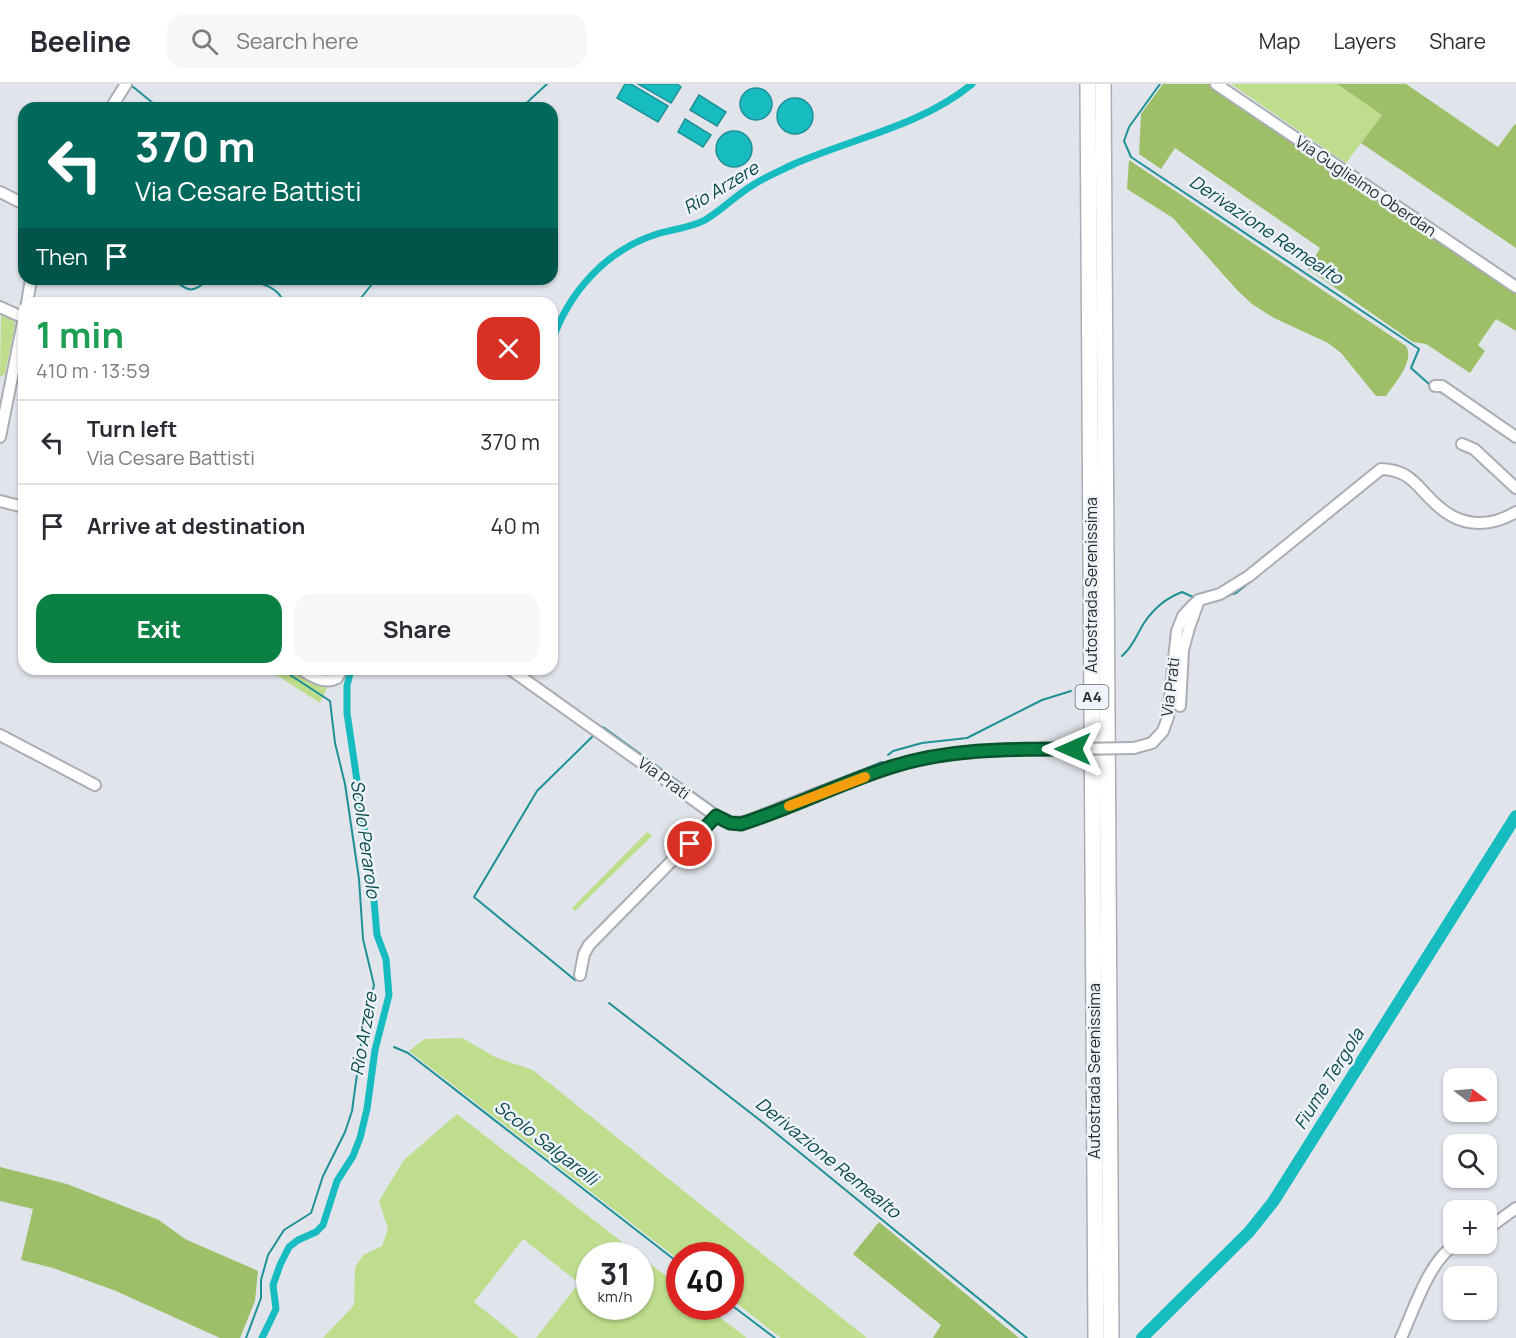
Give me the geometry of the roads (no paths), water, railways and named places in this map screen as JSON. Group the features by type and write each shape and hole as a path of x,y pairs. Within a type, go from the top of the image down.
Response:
{"highway":[{"name":"Autostrada Serenissima","path":"1088,84 1096,1338"},
{"name":"Autostrada Serenissima","path":"1103,84 1111,1338"}],"street":[{"name":"Via Guglielmo Oberdan","path":"1216,84 1516,287"},
{"path":"114,102 122,86"},
{"path":"0,192 18,201"},
{"path":"0,307 18,315"},
{"path":"0,436 5,383 18,339"},
{"path":"1435,386 1442,386 1516,437"},
{"path":"1462,444 1474,449 1516,488"},
{"path":"1180,706 1183,650 1199,600 1220,594 1250,576 1381,469 1393,470 1406,475 1416,482 1437,505 1459,518 1492,524 1516,512"},
{"path":"0,501 18,506"},
{"name":"Via Prati","path":"518,675 716,816 730,823 741,824 892,766 933,757 989,750 1134,748 1152,743 1163,731 1168,717 1177,632 1183,616 1199,600"},
{"path":"311,675 327,681 337,678 339,675"},
{"path":"0,735 95,785"},
{"path":"580,975 584,954 589,945 716,816"},
{"path":"1497,1222 1516,1208"},
{"path":"1401,1338 1424,1287 1439,1260 1445,1254"}],"water":[{"path":"625,84 631,84 668,106 658,122 617,98"},
{"path":"638,84 677,84 681,87 671,103"},
{"path":"756,88 767,93 772,104 767,115 756,120 745,115 740,104 745,93"},
{"path":"699,95 726,112 717,126 690,110"},
{"path":"795,98 808,103 813,116 808,129 795,134 782,129 777,116 782,103"},
{"path":"685,119 711,135 703,147 678,132"},
{"path":"734,131 747,136 752,149 747,162 734,167 721,162 716,149 721,136"}],"waterway":[{"name":"Scolo Perarolo","path":"528,102 547,84"},
{"name":"Rio Arzere","path":"558,326 579,290 592,275 621,251 657,234 699,223 768,177 816,155 931,111 972,84"},
{"name":"Derivazione Remealto","path":"1160,84 1129,127 1124,141 1131,157 1419,349 1411,368 1429,384"},
{"path":"132,86 152,102"},
{"path":"180,285 191,290 201,285"},
{"path":"264,285 281,297"},
{"name":"Scolo Perarolo","path":"362,297 371,285"},
{"name":"Derivazione Remealto","path":"1226,596 1236,593 1254,579"},
{"name":"Derivazione Remealto","path":"1122,656 1132,645 1141,627 1156,608 1182,592 1193,597"},
{"name":"Scolo Perarolo","path":"246,1338 261,1298 261,1280 268,1255 284,1230 311,1213 323,1176 345,1132 352,1111 362,1037 374,985 363,939 359,879 345,784 335,743 330,701 290,675"},
{"name":"Rio Arzere","path":"262,1338 276,1309 273,1285 280,1265 289,1247 316,1232 323,1225 337,1181 353,1156 360,1138 367,1109 375,1050 389,995 386,959 377,935 373,889 347,713 347,686 350,675"},
{"name":"Derivazione Remealto","path":"888,755 893,751 922,743 967,738 1042,700 1071,691"},
{"name":"Derivazione Remealto","path":"601,728 603,727 726,816 734,818"},
{"name":"Derivazione Remealto","path":"575,980 474,897 537,791 594,735"},
{"name":"Derivazione Remealto","path":"812,790 882,762"},
{"name":"Derivazione Remealto","path":"743,817 785,801"},
{"name":"Fiume Tergola","path":"1142,1338 1249,1232 1273,1202 1516,816"},
{"name":"Derivazione Remealto","path":"609,1003 761,1121 1027,1338"},
{"name":"Scolo Salgarelli","path":"394,1047 408,1053 666,1253"},
{"name":"Scolo Salgarelli","path":"744,1315 775,1338"}]}
